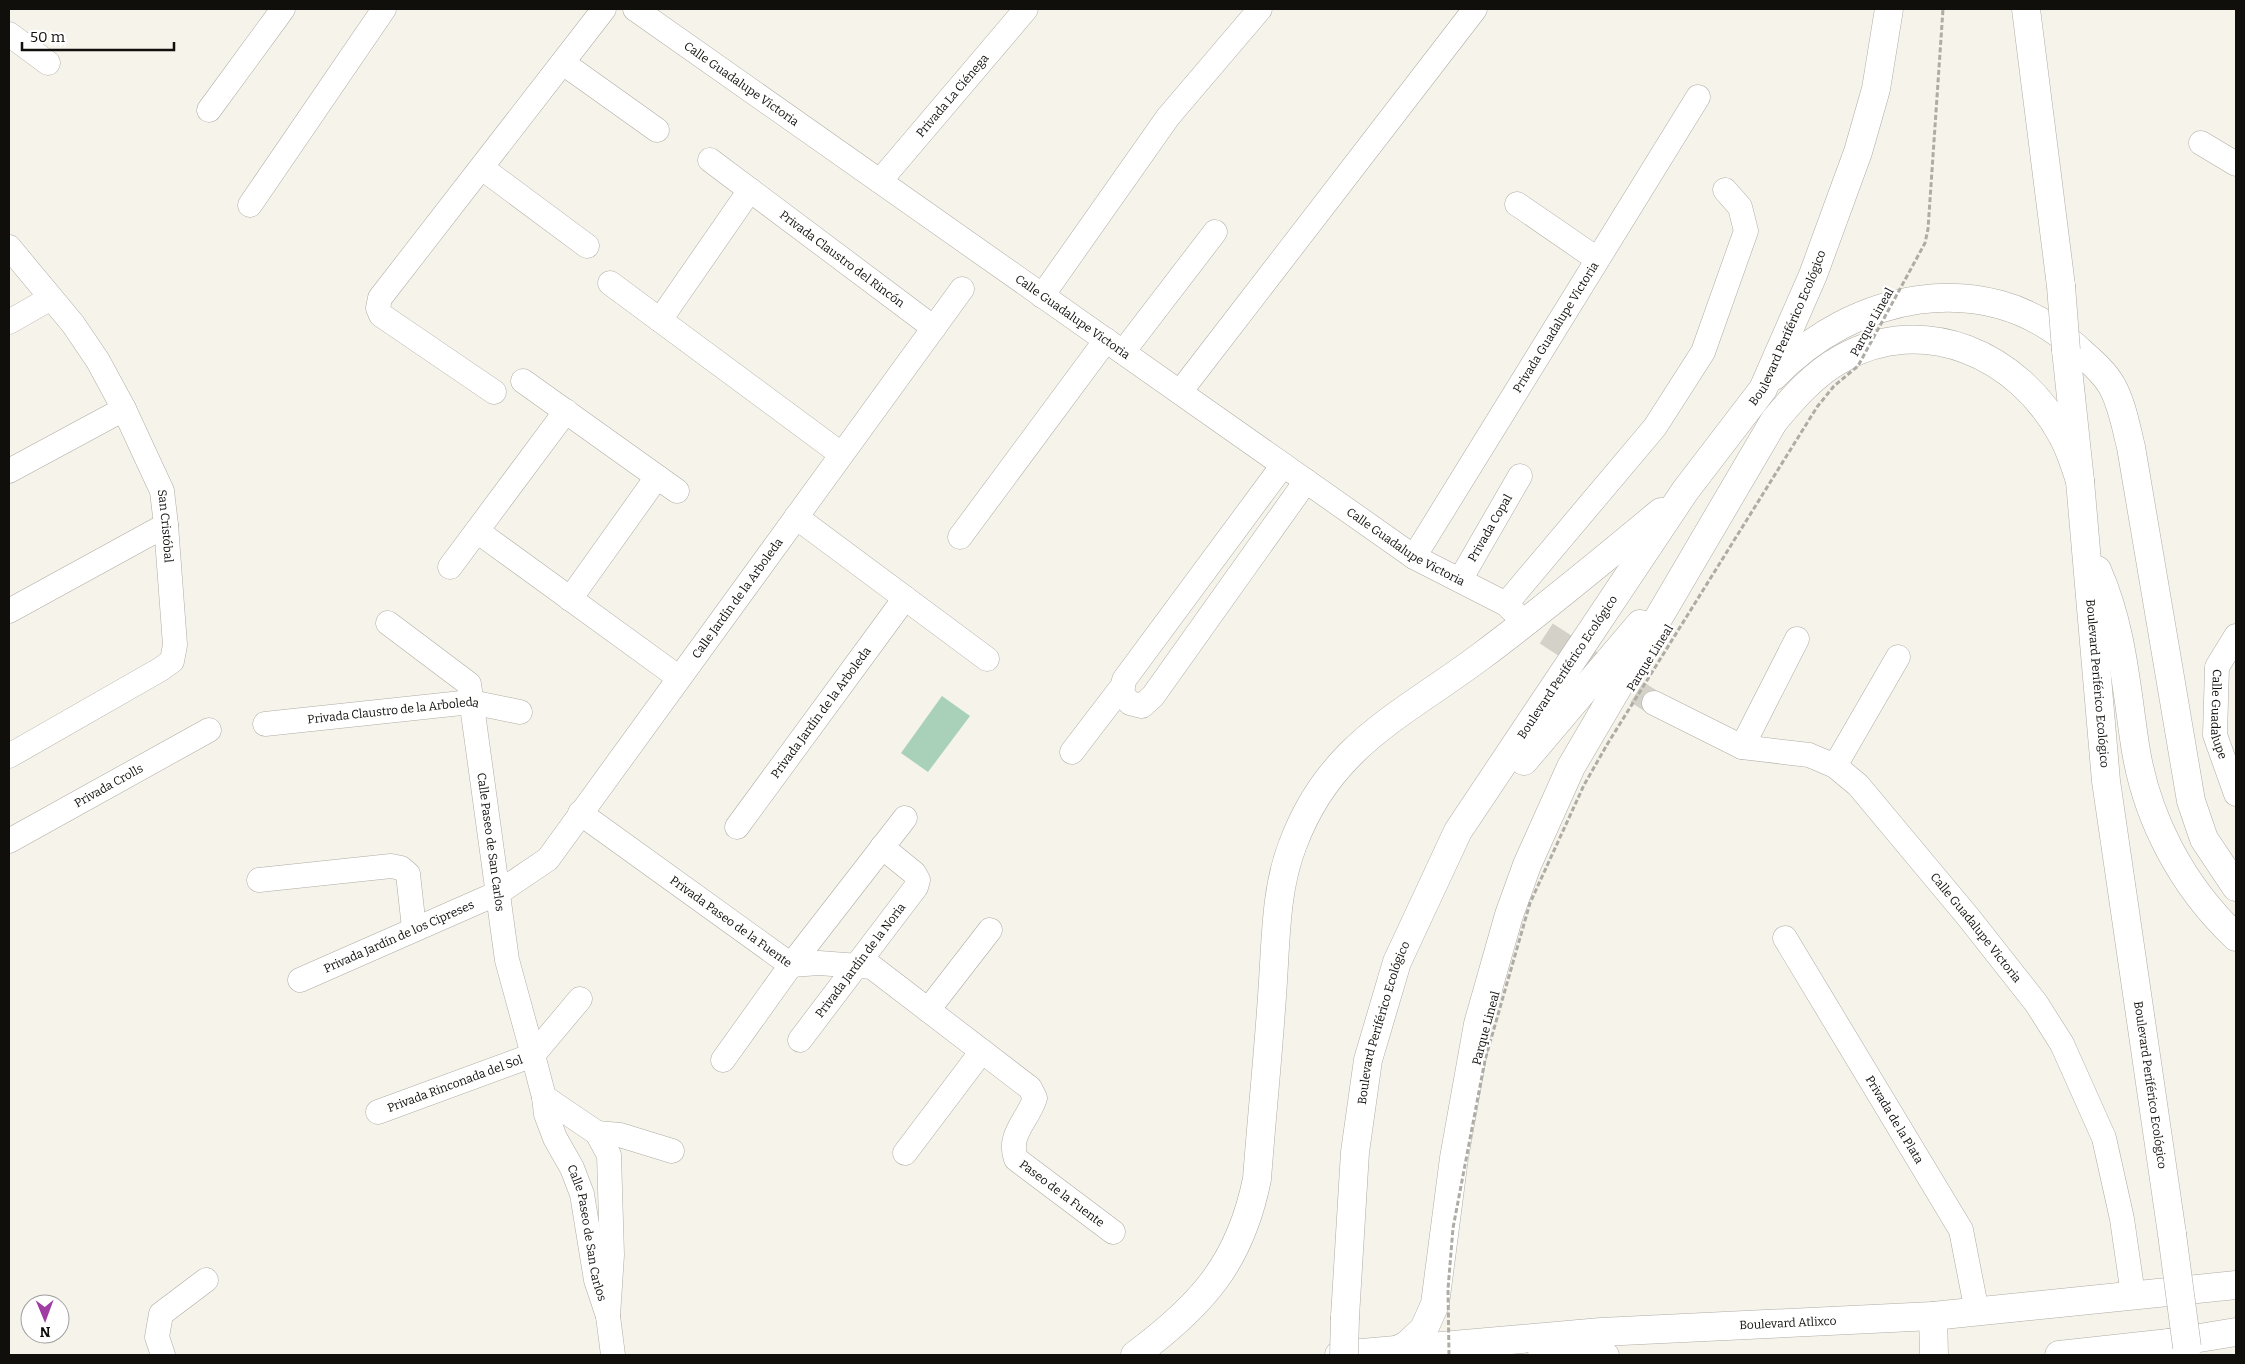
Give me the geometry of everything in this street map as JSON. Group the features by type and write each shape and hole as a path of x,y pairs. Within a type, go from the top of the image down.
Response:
{"main road":[{"name":"Boulevard Periférico Ecológico","path":"1344,1355 1355,1152 1368,1060 1397,962 1458,831 1685,491 1763,389 1813,275 1855,161 1876,89 1889,9"},
{"name":"Boulevard Periférico Ecológico","path":"2026,9 2060,286 2080,481 2106,781 2172,1234 2178,1349"},
{"path":"1763,389 1799,352 1821,335 1840,324 1880,308 1932,298 2007,306 2028,314 2057,331 2093,363 2112,386 2122,411 2131,448 2191,801 2204,838 2236,887"},
{"path":"1397,1350 1407,1345 1424,1329 1435,1304 1454,1158 1478,1024 1495,960 1524,873 1571,767 1774,420 1825,368 1858,351 1875,345 1910,340 1945,342 1969,350 2001,367 2034,395 2050,414 2069,450 2080,481"},
{"path":"1136,1355 1175,1324 1205,1294 1230,1259 1247,1220 1257,1179 1277,916 1292,846 1312,802 1341,762 1378,728 1481,657 1587,573 1685,491"},
{"path":"2085,543 2098,573 2119,637 2140,772 2158,828 2189,882 2208,908 2236,937"},
{"path":"1458,831 1511,777 1683,574"},
{"name":"Boulevard Atlixco","path":"1339,1355 1601,1332 1933,1316 2236,1285"},
{"path":"1933,1316 1934,1355"},
{"path":"2141,1355 2178,1349 2236,1332"},
{"path":"2059,1355 2178,1349"}],"street":[{"path":"209,110 283,9"},
{"path":"250,206 384,9"},
{"path":"494,392 381,315 378,308 380,298 604,9"},
{"name":"Calle Guadalupe Victoria","path":"635,9 1414,557 1511,609 1656,427 1703,352 1746,231 1740,206 1725,190"},
{"name":"Privada La Ciénega","path":"880,181 1026,9"},
{"path":"1042,296 1168,117 1260,9"},
{"path":"1180,392 1475,9"},
{"path":"9,34 48,63"},
{"path":"563,63 656,130"},
{"name":"Privada Guadalupe Victoria","path":"1414,557 1698,97"},
{"path":"2201,143 2236,164"},
{"name":"Privada Claustro del Rincón","path":"710,160 934,328"},
{"path":"482,168 587,246"},
{"path":"660,320 750,190"},
{"path":"1517,204 1597,259"},
{"path":"960,537 1115,346 1215,232"},
{"name":"San Cristóbal","path":"9,247 51,298 98,361 124,409 162,491 175,645 172,661 162,669 9,756"},
{"path":"610,284 841,454"},
{"name":"Calle Jardín de la Arboleda","path":"498,893 548,859 678,677 962,289"},
{"path":"9,322 51,298"},
{"path":"523,381 677,491"},
{"path":"9,471 124,409"},
{"path":"450,567 566,412"},
{"path":"1283,465 1124,680 1122,694 1130,703 1142,706 1153,696 1306,481"},
{"name":"Privada Copal","path":"1460,580 1520,476"},
{"path":"570,599 657,477"},
{"path":"796,518 987,659"},
{"path":"9,611 166,525"},
{"path":"477,531 678,677"},
{"name":"Privada Jardín de la Arboleda","path":"737,827 905,598"},
{"name":"Calle Paseo de San Carlos","path":"388,623 468,684 507,960 544,1097 546,1114 555,1138 572,1168 582,1194 596,1280 608,1316"},
{"name":"Calle Guadalupe","path":"2236,636 2217,667 2215,735 2236,794"},
{"path":"1742,747 1797,639"},
{"path":"1835,766 1898,657"},
{"path":"1072,752 1122,688"},
{"name":"Privada Claustro de la Arboleda","path":"264,724 471,702 520,712"},
{"name":"Calle Guadalupe Victoria","path":"1654,703 1742,747 1809,755 1835,766 1858,785 1969,918 2036,1003 2062,1044 2104,1138 2122,1219 2133,1295"},
{"name":"Privada Crolls","path":"9,841 209,730"},
{"name":"Privada Paseo de la Fuente","path":"580,813 791,965 807,963 872,967 1030,1088 1035,1098"},
{"path":"723,1060 791,965 905,818"},
{"name":"Privada Jardín de la Noria","path":"800,1040 916,887 918,880 914,873 882,847"},
{"path":"260,880 391,866 401,868 408,874 414,928"},
{"name":"Privada Jardín de los Cipreses","path":"300,980 414,928 498,893"},
{"path":"928,1010 990,930"},
{"name":"Privada de la Plata","path":"1785,938 1962,1230 1977,1312"},
{"path":"533,1055 580,999"},
{"path":"904,1153 982,1051"},
{"name":"Privada Rinconada del Sol","path":"378,1112 533,1055"},
{"name":"Calle Paseo de San Carlos","path":"544,1097 597,1133 609,1155 612,1254 608,1316 613,1355"},
{"name":"Paseo de la Fuente","path":"1035,1098 1032,1108 1014,1136 1013,1150 1016,1160 1113,1232"},
{"path":"597,1133 620,1135 672,1151"},
{"path":"163,1355 157,1337 160,1314 206,1280"},
{"path":"1540,1355 1593,1351 1607,1355"}],"path":[{"name":"Parque Lineal","path":"1449,1355 1448,1289 1458,1198 1485,1060 1530,903 1584,785 1608,743 1817,407 1834,386 1858,366 1925,243 1928,229 1943,9"}],"green space":[{"path":"942,696 970,716 928,772 901,753"}],"tunnel":[{"path":"1516,614 1654,703"}]}
